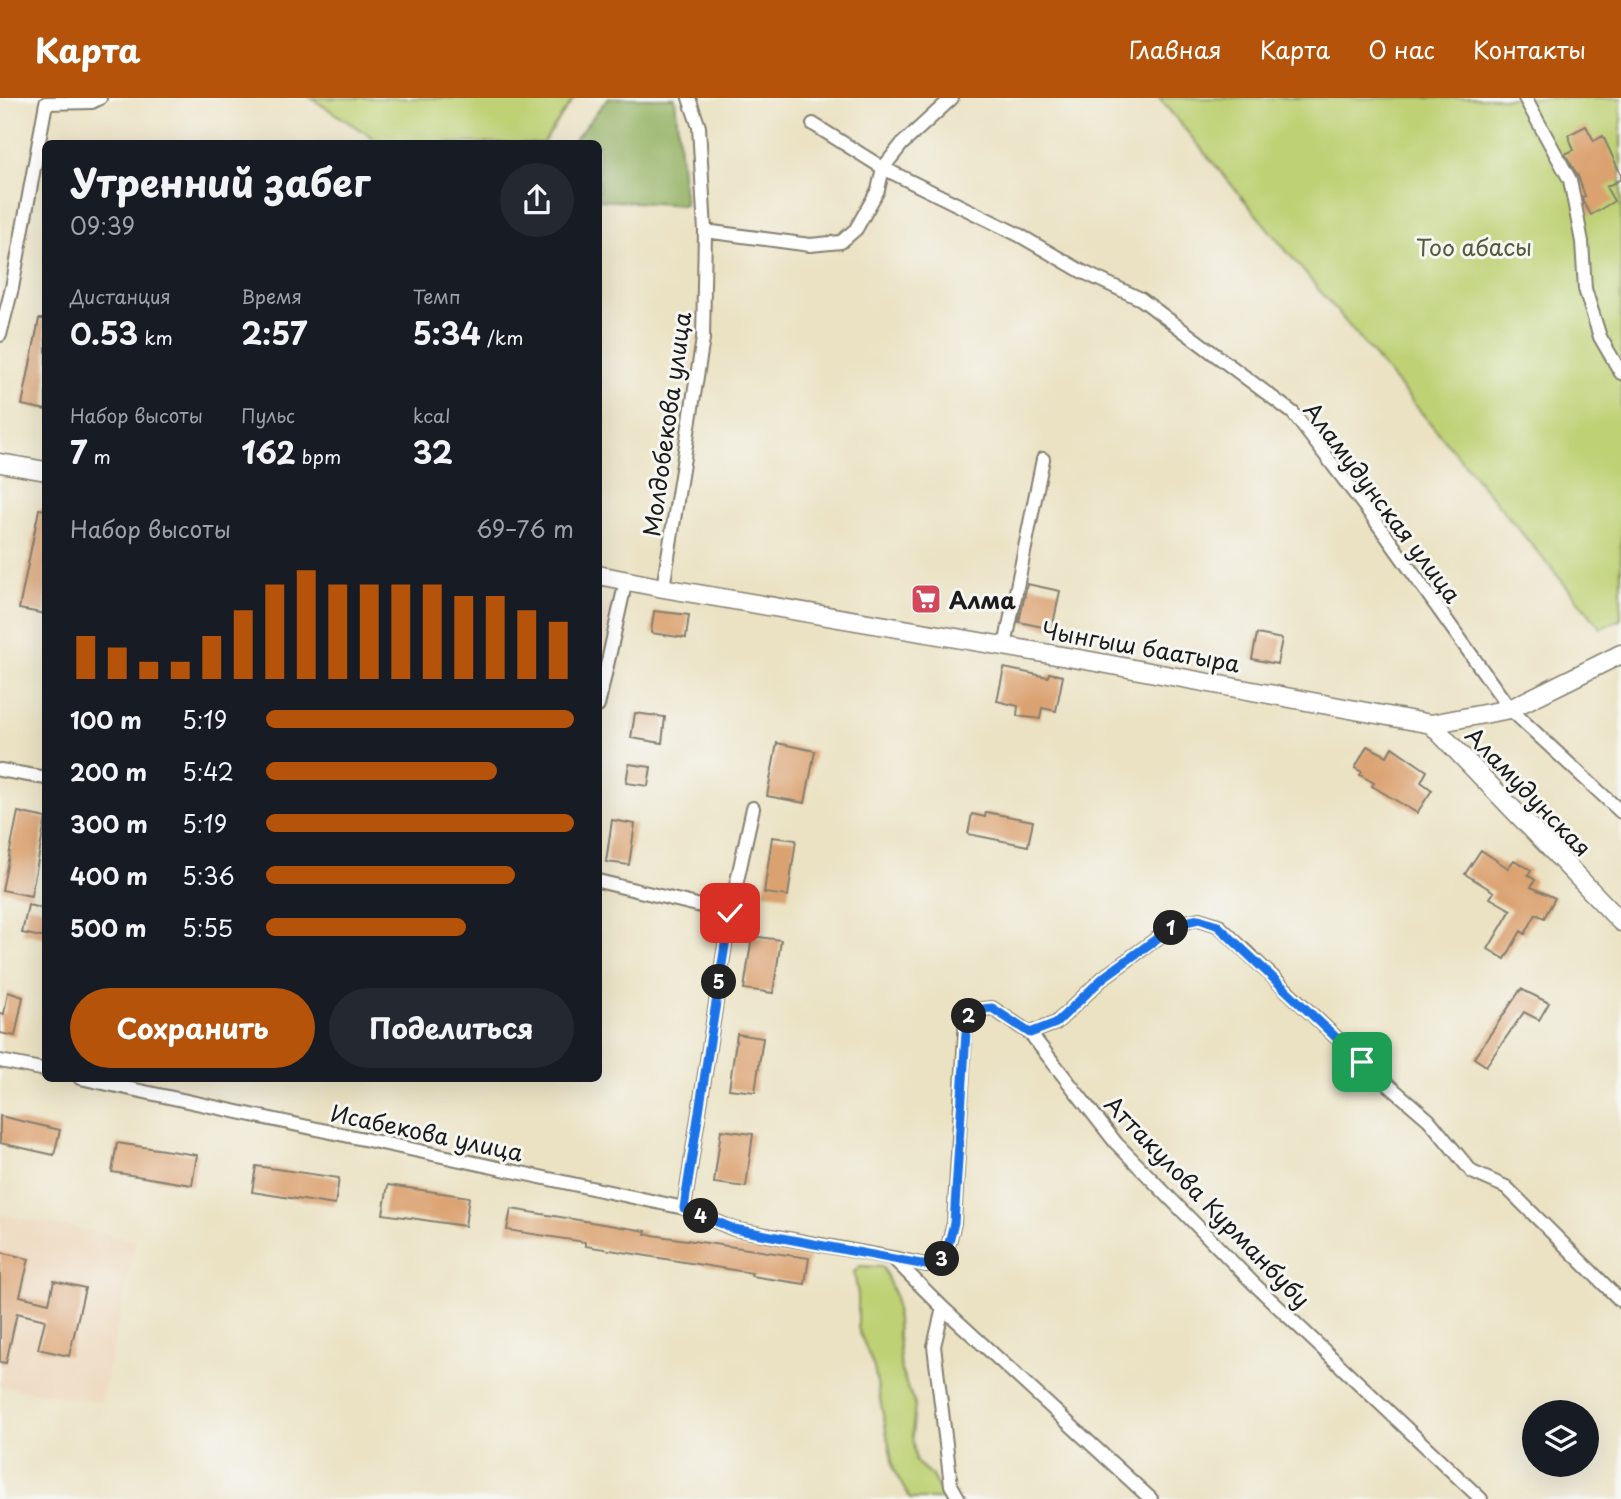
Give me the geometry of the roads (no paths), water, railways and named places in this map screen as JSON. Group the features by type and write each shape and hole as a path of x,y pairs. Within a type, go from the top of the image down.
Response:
{"main road":[{"path":"0,463 42,470"},
{"name":"Чынгыш баатыра","path":"602,576 1431,724 1510,709 1621,654"},
{"name":"Аламудунская","path":"1431,724 1621,922"}],"street":[{"path":"0,335 6,286 46,103 92,102 100,98"},
{"name":"Молдобекова улица","path":"663,588 703,339 705,231 699,127 689,98"},
{"path":"705,231 810,245 841,242 856,229 878,190 883,168 902,144 952,98"},
{"path":"1525,98 1570,180 1582,242 1585,289 1600,337 1621,373"},
{"name":"Аламудунская улица","path":"813,124 883,168 1019,235 1080,271 1141,299 1293,413 1372,516 1510,709 1621,813"},
{"path":"1005,646 1043,459"},
{"path":"602,688 626,580"},
{"path":"0,770 42,778"},
{"path":"684,1208 730,913 752,808"},
{"path":"602,882 730,913"},
{"path":"1030,1033 1056,1023 1104,977 1177,924 1199,919 1217,925 1362,1062 1429,1120 1472,1172 1506,1187 1621,1301"},
{"name":"Аттакулова Курманбубу","path":"893,1258 926,1265 945,1258 954,1223 967,1017 982,1009 992,1008 1030,1033 1126,1153 1252,1282 1481,1499"},
{"path":"0,1061 42,1069"},
{"name":"Исабекова улица","path":"99,1082 684,1208 734,1229 893,1258"},
{"path":"893,1258 943,1308 1151,1499"},
{"path":"943,1308 934,1346 951,1485 959,1499"}],"place":[{"name":"Алма","path":"926,599"}],"park label":[{"name":"Тоо абасы","path":"1474,246"}]}
